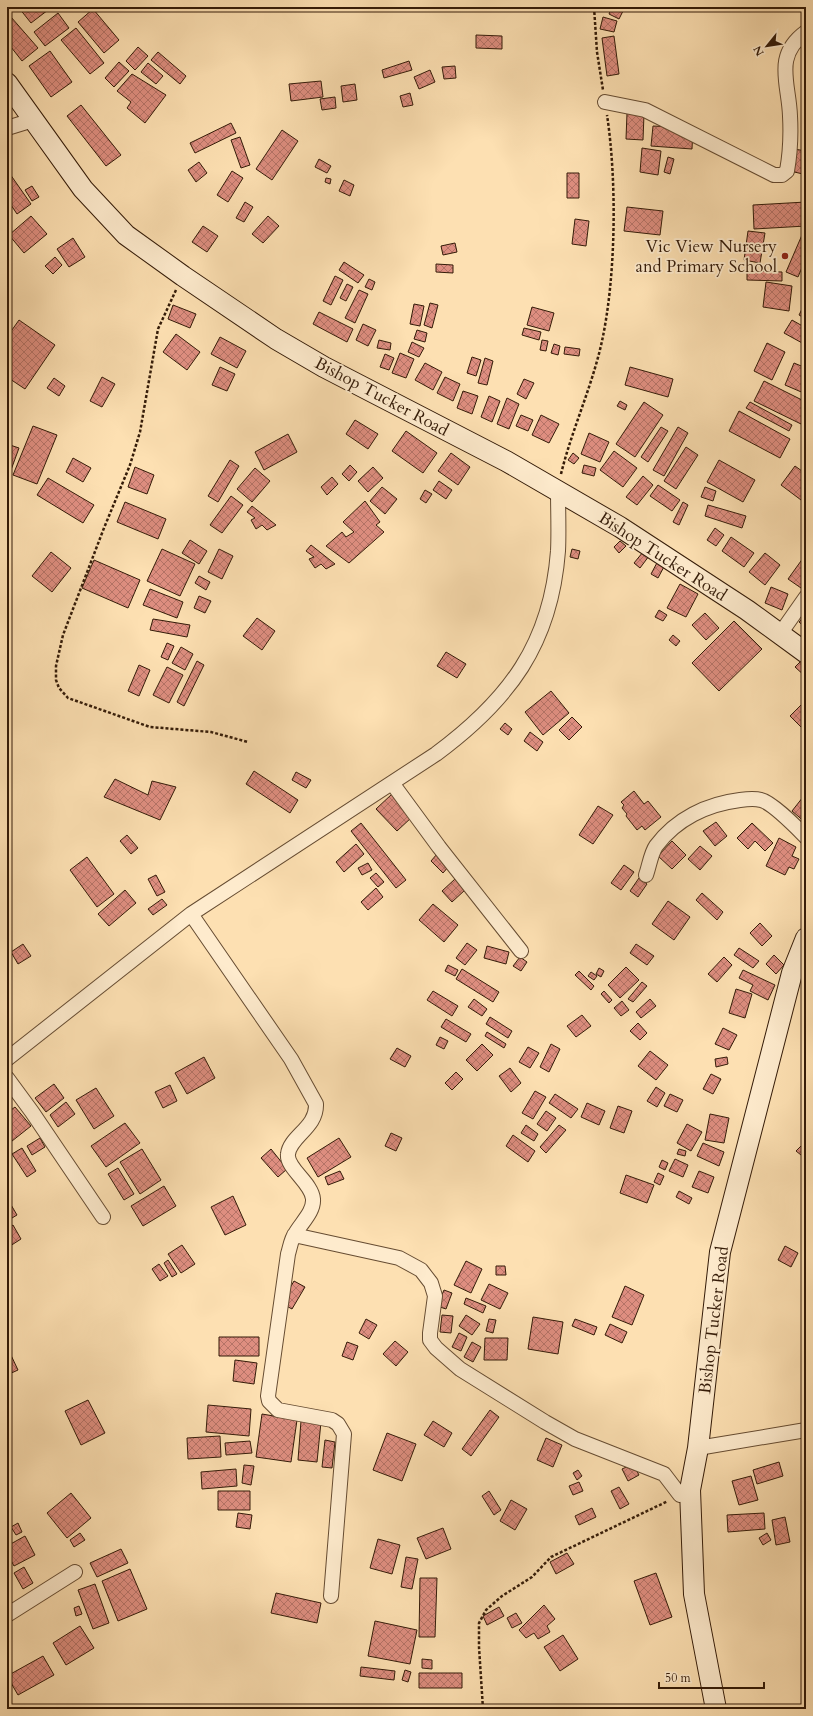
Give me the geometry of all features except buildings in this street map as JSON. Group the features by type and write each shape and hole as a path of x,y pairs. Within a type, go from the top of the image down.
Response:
{"main road":[{"name":"Bishop Tucker Road","path":"7,83 83,189 126,235 183,276 276,339 324,366 506,461 558,490 658,550 747,610 806,653"},
{"name":"Bishop Tucker Road","path":"716,1709 694,1594 690,1490 698,1448 720,1252 792,973 806,938"}],"street":[{"path":"604,102 645,110 774,175 782,175 787,171 789,160 790,116 784,70 786,55 793,42 806,32"},
{"path":"7,128 33,120"},
{"path":"7,1059 191,914 296,844 392,783 463,734 487,712 524,664 539,634 551,599 558,551 558,490"},
{"path":"780,634 806,597"},
{"path":"392,783 443,853 522,951"},
{"path":"646,875 655,847 672,829 698,810 721,802 751,799 762,800 785,817 806,837"},
{"path":"191,914 291,1059 316,1104 317,1113 311,1123 292,1146 288,1154 289,1160 307,1184 313,1198 311,1208 303,1224 294,1235 288,1254 268,1396 269,1401 278,1410 332,1420 338,1424 344,1434 331,1596"},
{"path":"7,1078 32,1112 103,1217"},
{"path":"294,1235 399,1258 421,1270 431,1283 435,1296 430,1340 436,1348 466,1373 545,1422 575,1438 664,1474 680,1495"},
{"path":"698,1448 806,1430"},
{"path":"7,1615 75,1572"}],"path":[{"path":"558,490 568,444 588,392 602,341 610,281 613,224 612,145 597,52 594,7"},
{"path":"183,276 169,302 158,329 140,432 130,465 92,556 63,635 56,666 56,680 59,688 68,698 150,727 211,732 248,742"},
{"path":"483,1709 479,1623 486,1610 502,1596 532,1577 551,1557 680,1495"}],"place":[{"name":"Vic View Nursery and Primary School","path":"785,256"}]}
